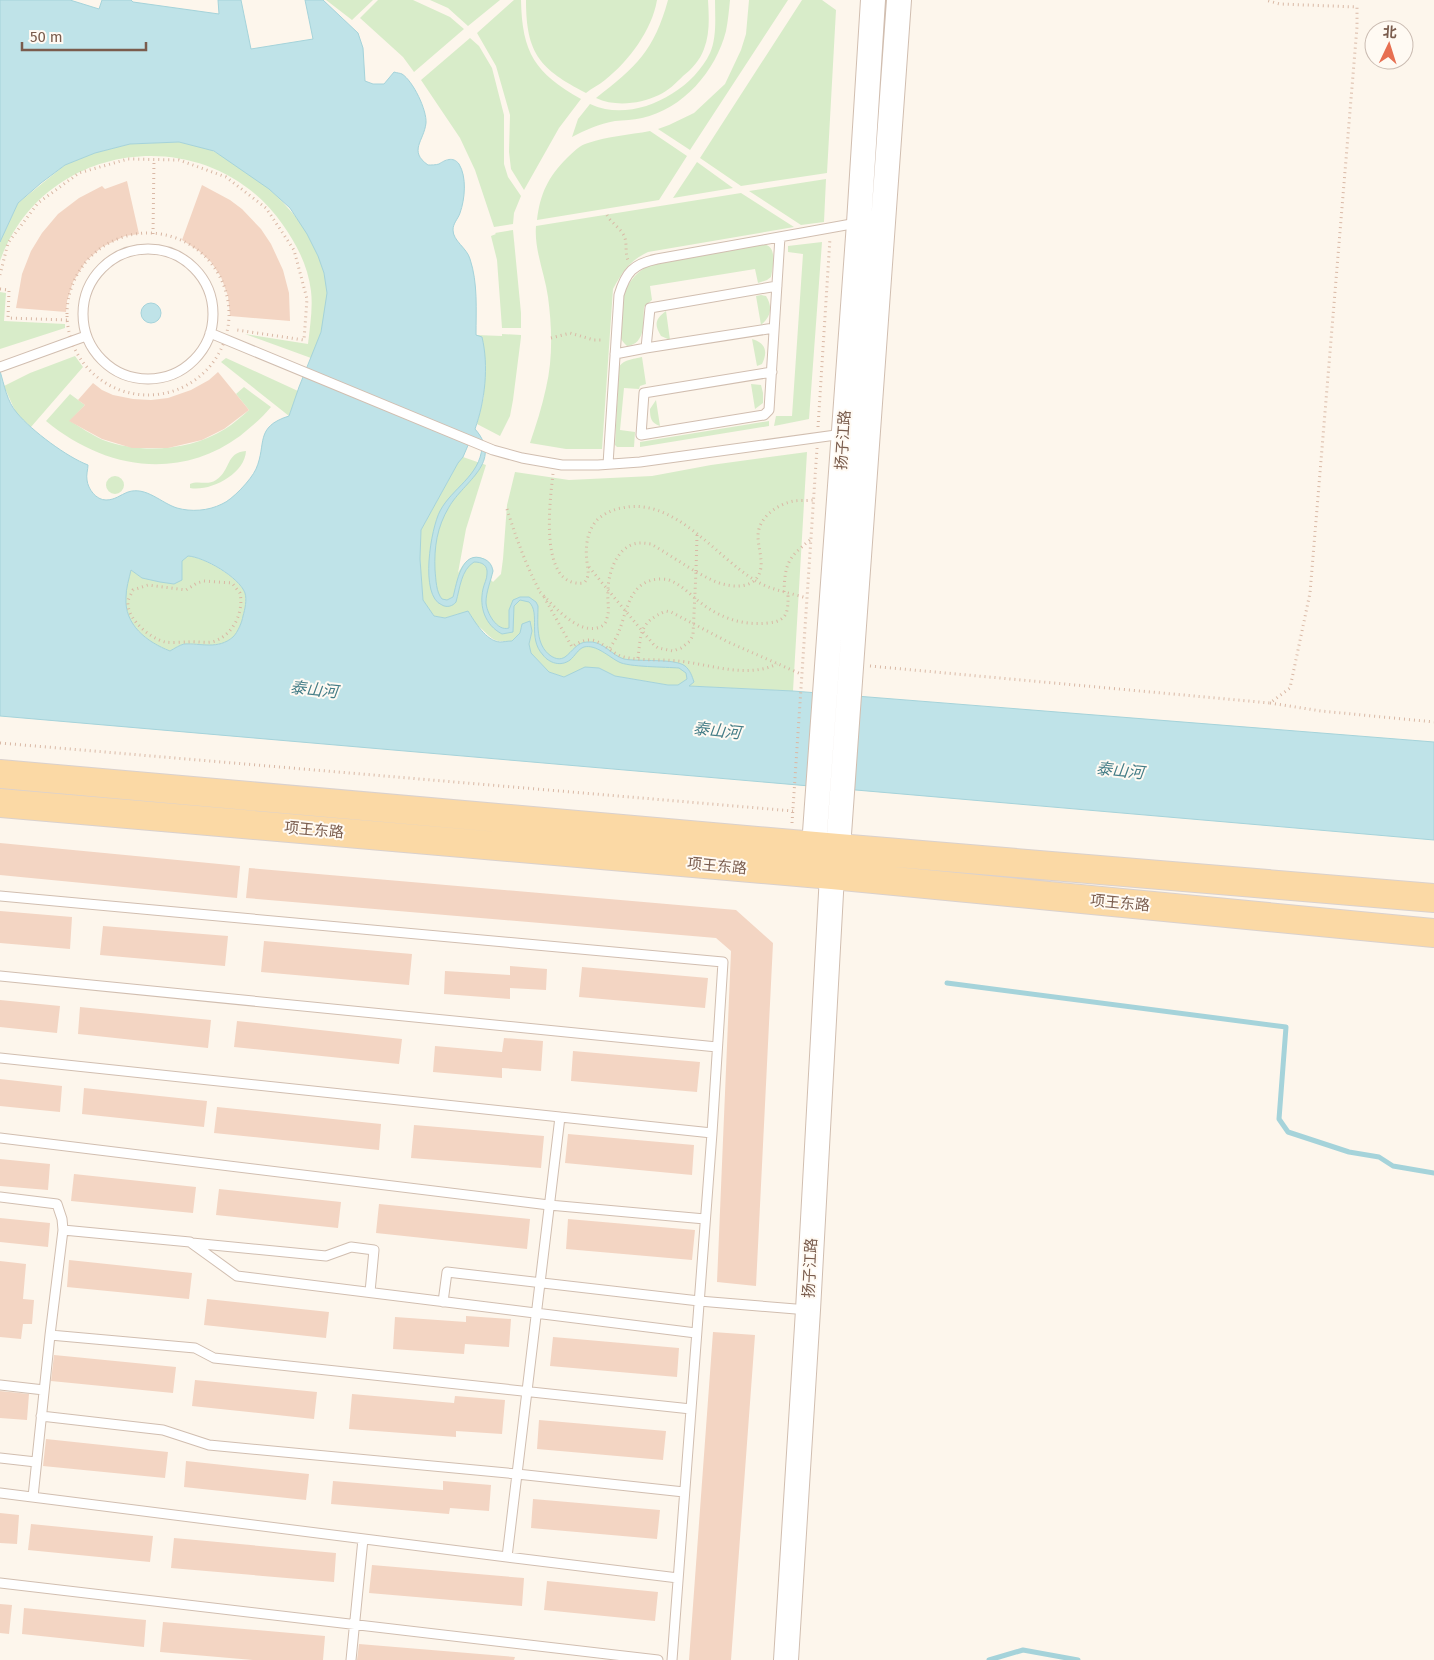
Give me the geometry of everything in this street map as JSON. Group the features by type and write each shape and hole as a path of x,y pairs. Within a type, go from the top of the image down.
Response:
{"main road":[{"name":"项王东路","path":"0,774 826,847 1434,898"},
{"name":"项王东路","path":"0,803 832,875 1434,933"}],"street":[{"name":"扬子江路","path":"871,221 873,0"},
{"name":"扬子江路","path":"826,847 841,796 851,664 856,432 871,221 899,0"},
{"name":"扬子江路","path":"786,1660 832,875 818,795 825,688 856,432"}],"lane":[{"path":"608,464 619,295 623,281 632,268 644,262 657,259 871,221"},
{"path":"772,372 644,393 641,435 764,415 769,410 772,372 780,237"},
{"path":"150,248 171,252 189,263 203,279 212,298 213,320 210,333 208,341 195,359 177,372 156,379 134,378 114,370 97,356 86,336 82,316 85,295 94,276 109,261 129,251 150,248"},
{"path":"646,348 650,308 777,286"},
{"path":"615,354 774,328"},
{"path":"210,333 493,450 554,464 640,462 856,432"},
{"path":"0,368 86,336"},
{"path":"0,896 723,962 672,1660"},
{"path":"0,976 717,1047"},
{"path":"0,1058 712,1133"},
{"path":"507,1557 560,1117"},
{"path":"0,1138 549,1205 705,1219"},
{"path":"0,1198 57,1204 62,1219 63,1230 33,1497"},
{"path":"63,1230 326,1256 351,1247 374,1250 370,1292"},
{"path":"190,1242 237,1276 696,1333"},
{"path":"443,1302 447,1272 699,1301 808,1310"},
{"path":"50,1335 195,1348 214,1358 691,1409"},
{"path":"0,1385 44,1390"},
{"path":"41,1416 163,1430 209,1445 684,1492"},
{"path":"0,1458 36,1462"},
{"path":"0,1493 678,1578"},
{"path":"351,1660 363,1539"},
{"path":"0,1583 658,1660"}],"path":[{"path":"1265,0 1280,4 1357,7 1357,27 1310,593 1290,688 1270,703"},
{"path":"0,275 8,243 38,203 79,173 128,159 179,160 226,177 266,208 294,250 307,299 304,340 228,328"},
{"path":"152,234 154,159"},
{"path":"607,215 625,240 626,255 632,268"},
{"path":"793,794 831,228"},
{"path":"152,234 161,234 182,240 199,251 211,262 221,278 228,296 230,316 226,339 213,364 193,383 167,394 139,395 112,388 89,371 71,342 67,320 67,301 73,282 86,261 102,247 125,236 152,234"},
{"path":"0,288 9,290 8,318 67,320"},
{"path":"551,338 570,334 594,340 616,341"},
{"path":"554,464 548,528 551,551 560,573 568,580 577,584 584,583 588,578 587,542 589,532 598,519 614,509 643,506 672,517 697,534 754,580 773,589 807,598"},
{"path":"540,592 572,622 592,630 601,627 607,621 609,612 609,579 616,561 625,549 641,543 651,544 715,581 741,587 754,580 761,567 758,535 763,519 777,508 786,504 794,501 813,500"},
{"path":"506,509 522,554 540,592 572,647 588,640 599,642 624,657 693,662 750,670 769,668 777,664"},
{"path":"588,567 654,645 658,648 673,651 687,644 693,635 697,534"},
{"path":"610,648 634,594 642,584 649,581 665,579 670,581 700,602 734,621 752,624 776,622 784,616 788,608 786,592 787,565 795,552 811,539"},
{"path":"204,581 232,584 240,593 242,600 237,620 223,636 208,642 164,642 137,625 128,604 133,590 148,585 186,590 204,581"},
{"path":"638,658 640,635 644,627 666,611 714,635 802,674"},
{"path":"851,664 1270,703 1321,711 1434,722"},
{"path":"0,742 793,811"}],"green space":[{"path":"326,0 373,0 352,20"},
{"path":"378,0 413,0 450,17 464,29 414,72 403,57 360,18"},
{"path":"430,0 500,0 468,26 448,8"},
{"path":"514,0 521,0 524,34 534,60 552,80 581,99 559,128 524,190 511,169 509,152 510,115 496,66 477,33"},
{"path":"526,0 657,0 645,33 631,54 603,82 586,93 557,76 539,58 529,34"},
{"path":"668,0 708,0 708,31 704,49 698,61 672,87 644,101 611,103 596,98 633,67 642,56 650,45 663,18"},
{"path":"715,0 730,0 726,31 714,60 696,86 671,106 657,113 639,119 603,124 572,137 578,119 590,104 605,109 635,109 666,97 680,89 692,78 702,66 712,47 715,27"},
{"path":"749,0 788,0 690,150 658,129 694,113 725,84 741,50 746,34"},
{"path":"802,0 822,0 836,10 827,173 741,186 700,158"},
{"path":"470,38 479,46 492,68 504,115 504,164 508,177 521,196 514,213 513,224 494,227 475,170 460,138 421,80"},
{"path":"650,131 687,156 659,200 537,220 540,202 546,186 560,165 577,149 585,144 603,139"},
{"path":"179,142 211,150 235,163 272,192 304,228 315,248 323,269 327,292 325,318 311,358 245,334 308,344 312,304 310,282 301,256 283,225 252,191 214,169 173,157 131,157 90,168 53,189 22,220 0,261 0,242 18,203 65,165 95,153 130,144"},
{"path":"697,162 733,188 673,198"},
{"path":"826,179 824,222 801,225 749,191"},
{"path":"741,193 794,227 648,252 631,263 613,289 602,449 566,449 530,443 546,388 550,366 551,343 547,288 538,253 536,226"},
{"path":"513,230 521,328 502,328 497,260 491,236 495,233"},
{"path":"822,242 809,419 774,426 776,416 792,416 803,254 788,252 788,246"},
{"path":"763,244 771,248 773,252 771,277 767,280 758,283 755,269 650,286 652,300 644,307 640,337 633,344 627,346 624,343 620,333 623,297 629,284 643,269 656,263"},
{"path":"0,292 6,293 4,321 65,324 65,328 0,349"},
{"path":"756,296 766,296 770,304 770,312 767,319 761,325"},
{"path":"666,311 670,340 661,336 657,329 658,320"},
{"path":"502,334 521,335 521,337 510,416 500,436 477,424 484,396 476,335 502,336"},
{"path":"752,339 763,346 765,352 762,364 757,366"},
{"path":"75,356 83,367 31,427 16,413 4,386 30,373"},
{"path":"642,357 646,384 640,386 639,389 624,388 620,430 635,432 634,447 617,447 615,445 619,368 622,363"},
{"path":"226,358 298,391 289,416 221,362"},
{"path":"751,384 761,385 763,393 763,403 755,409"},
{"path":"244,387 271,407 240,436 216,450 191,460 166,464 116,459 91,450 68,437 46,421 70,394 85,405 70,421 103,440 133,447 165,448 181,446 197,442 228,427 249,410 236,394"},
{"path":"656,400 660,426 653,422 650,415 650,409"},
{"path":"769,421 769,426 640,447 640,442"},
{"path":"246,451 240,467 225,480 207,487 190,488 190,484 193,483 213,482 221,476 231,458 239,452"},
{"path":"807,452 793,691 668,685 615,676 599,668 564,677 549,672 531,653 529,644 532,631 522,624 520,633 512,641 500,641 490,637 474,623 458,614 445,618 434,616 423,600 420,559 421,530 463,457 486,465 466,529 458,573 470,559 475,557 481,558 491,565 491,580 493,582 501,574 507,505 515,472 569,480 652,476 711,465"},
{"path":"111,476 119,476 124,481 122,492 111,494 106,489 106,481"},
{"path":"188,556 211,564 236,581 245,593 245,607 238,630 228,641 216,645 184,644 170,651 153,643 133,624 126,607 127,587 131,570 142,578 174,584 181,568 182,560"}],"water":[{"name":"泰山河","path":"0,0 70,0 99,9 102,0 131,0 133,2 219,14 218,0 241,0 251,49 313,39 305,0 323,0 358,33 363,48 365,81 373,84 384,84 394,72 402,74 415,89 426,117 425,129 418,150 422,160 428,165 454,160 462,169 463,201 453,230 455,238 468,255 473,268 476,297 476,335 482,337 485,360 485,383 475,429 483,441 485,451 478,471 449,507 439,530 435,553 435,570 437,589 442,599 447,600 453,597 461,569 465,563 476,557 484,559 490,564 493,571 486,606 490,616 500,627 509,628 509,610 513,600 520,597 529,597 538,606 538,633 542,646 553,657 563,658 583,642 598,643 624,659 665,661 685,666 690,671 694,682 689,686 793,691 1434,742 1434,840 0,716 0,371 8,398 17,413 31,428 50,443 88,465 88,483 93,493 102,500 109,500 128,492 141,491 177,508 194,510 211,508 226,502 246,484 256,469 266,431 278,420 289,416 321,332 327,293 324,273 318,256 307,234 290,208 269,189 214,151 179,142 130,144 95,153 65,165 18,203 0,242","holes":["472,436 482,447 480,457 471,474 445,503 440,511 433,532 429,576 435,599 446,606 455,603 466,570 474,562 480,563 485,566 487,571 482,596 483,609 487,621 502,634 513,632 514,606 520,600 529,602 534,613 538,648 548,660 559,664 567,662 582,648 593,647 624,664 679,668 686,673 687,679 678,685 668,685 615,676 599,668 585,667 564,677 549,672 531,653 529,644 532,631 530,621 522,624 520,633 512,641 500,642 486,635 468,611 445,618 434,616 423,600 420,559 421,530 463,457","188,556 211,564 236,581 245,593 245,607 238,630 227,641 215,645 184,644 170,651 153,643 133,624 126,607 127,587 131,570 142,578 160,582 174,584 182,580 182,561"]},
{"path":"151,303 158,306 161,313 158,320 151,323 144,320 141,313 144,306"}],"building":[{"path":"127,181 139,234 125,236 102,247 86,261 73,282 67,301 66,312 16,308 22,274 31,251 42,233 58,214 79,198 102,186 105,189"},
{"path":"202,185 230,200 242,209 261,229 271,244 283,270 289,293 290,321 230,316 228,296 221,277 211,262 199,251 182,240"},
{"path":"218,372 249,410 224,429 202,440 168,448 132,448 102,439 69,421 85,405 78,400 93,383 113,395 151,400 168,398 191,390 209,380"},
{"path":"0,843 240,866 237,898 0,875"},
{"path":"249,868 736,910 773,943 756,1286 717,1282 731,951 716,938 246,898"},
{"path":"0,911 72,917 70,949 0,943"},
{"path":"103,926 228,936 225,966 100,955"},
{"path":"264,941 412,954 409,985 261,972"},
{"path":"510,966 547,969 546,990 510,988 510,999 444,994 445,971 510,975"},
{"path":"582,967 708,978 705,1008 579,997"},
{"path":"0,1000 60,1006 57,1033 0,1027"},
{"path":"80,1007 211,1020 208,1048 78,1034"},
{"path":"237,1021 402,1039 399,1064 234,1047"},
{"path":"504,1038 543,1041 541,1071 502,1068 502,1078 433,1072 435,1046 502,1052"},
{"path":"573,1051 700,1062 697,1092 571,1081"},
{"path":"0,1079 62,1086 60,1112 0,1106"},
{"path":"84,1088 207,1101 204,1127 82,1114"},
{"path":"217,1107 381,1124 379,1150 214,1133"},
{"path":"414,1125 544,1136 541,1168 411,1158"},
{"path":"568,1134 694,1145 692,1175 565,1163"},
{"path":"0,1159 50,1164 48,1190 0,1186"},
{"path":"74,1174 196,1187 193,1213 71,1201"},
{"path":"219,1189 341,1202 338,1228 216,1215"},
{"path":"379,1204 530,1219 527,1249 376,1233"},
{"path":"0,1218 50,1223 48,1247 0,1242"},
{"path":"568,1219 695,1230 692,1260 566,1249"},
{"path":"69,1260 192,1273 189,1299 67,1287"},
{"path":"0,1261 26,1264 23,1299 34,1300 32,1324 23,1324 21,1339 0,1337"},
{"path":"207,1299 329,1312 326,1338 204,1325"},
{"path":"466,1316 511,1319 509,1347 465,1344 464,1354 393,1349 395,1317 466,1322"},
{"path":"713,1332 755,1335 731,1660 689,1660"},
{"path":"553,1337 679,1348 677,1377 550,1366"},
{"path":"54,1355 176,1367 173,1393 51,1381"},
{"path":"195,1380 317,1392 314,1419 192,1406"},
{"path":"0,1391 29,1394 27,1420 0,1418"},
{"path":"352,1394 454,1403 455,1396 505,1400 502,1434 456,1431 456,1437 349,1429"},
{"path":"539,1420 666,1431 663,1460 537,1449"},
{"path":"46,1439 168,1452 165,1478 43,1466"},
{"path":"186,1461 309,1474 306,1500 184,1487"},
{"path":"333,1481 443,1490 443,1481 491,1485 489,1511 450,1508 449,1514 331,1504"},
{"path":"533,1499 660,1510 657,1539 531,1528"},
{"path":"0,1513 19,1515 17,1544 0,1543"},
{"path":"31,1524 153,1536 150,1562 28,1550"},
{"path":"174,1538 336,1553 334,1582 171,1568"},
{"path":"372,1565 524,1578 522,1606 369,1593"},
{"path":"547,1581 658,1592 655,1621 544,1610"},
{"path":"0,1604 12,1605 9,1634 0,1633"},
{"path":"24,1608 146,1620 144,1647 22,1634"},
{"path":"163,1622 325,1636 323,1660 253,1660 160,1652"},
{"path":"359,1644 515,1657 514,1660 357,1660"}],"waterway":[{"path":"947,983 1286,1027 1279,1119 1288,1132 1349,1152 1379,1157 1393,1166 1434,1173"},
{"path":"989,1660 1023,1650 1078,1660"}]}
